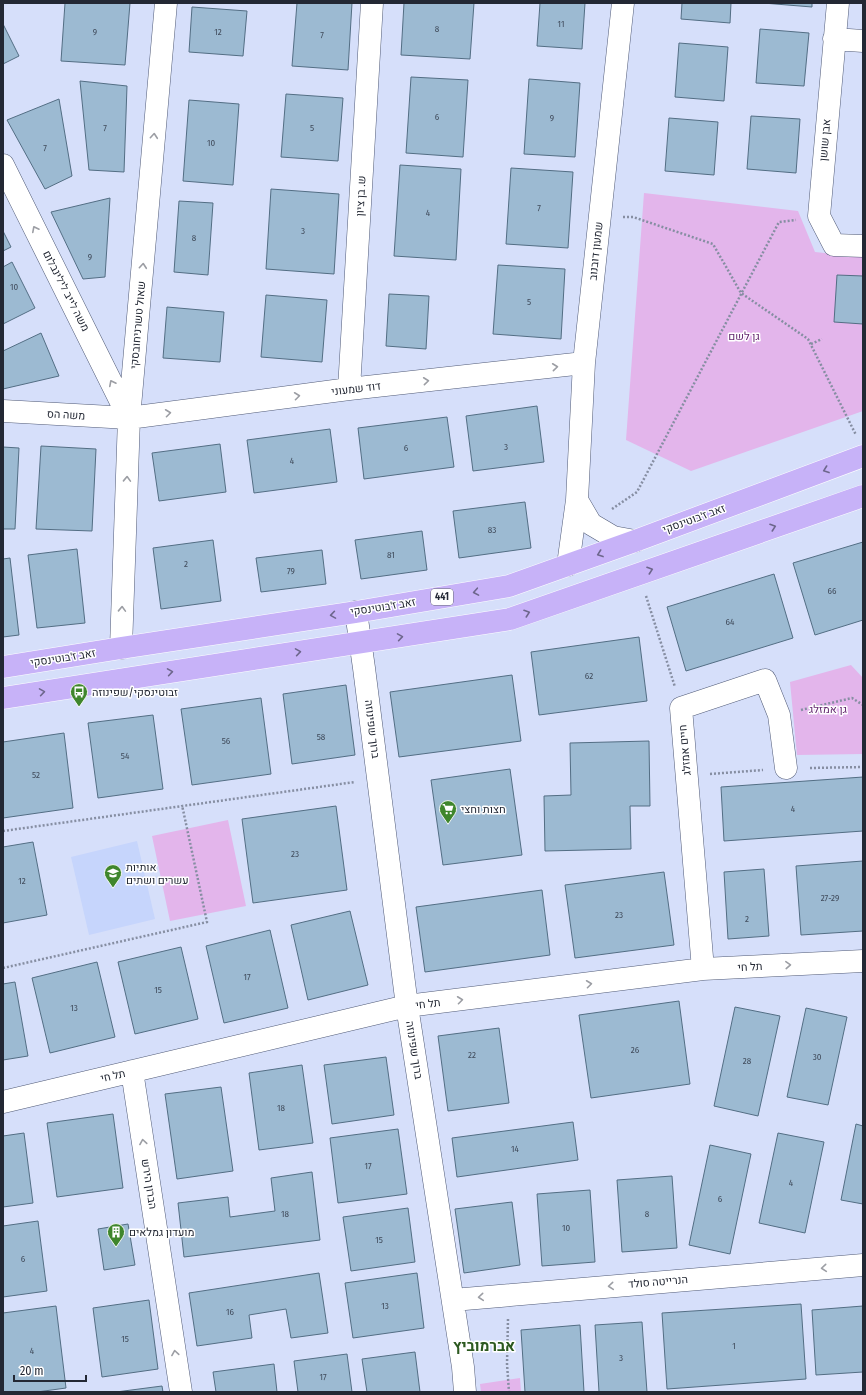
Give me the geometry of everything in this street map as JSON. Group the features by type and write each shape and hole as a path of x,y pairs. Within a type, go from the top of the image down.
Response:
{"main road":[{"name":"זאב ז'בוטינסקי","path":"3,668 509,586 863,456"},
{"path":"3,698 510,619 863,496"}],"street":[{"name":"שאול טשרניחובסקי","path":"121,648 129,418 166,3"},
{"name":"ש. בן ציון","path":"350,389 372,3"},
{"name":"שמעון דובנוב","path":"568,565 577,500 584,364 623,3"},
{"name":"אבן שושן","path":"819,216 838,3"},
{"path":"834,39 863,41"},
{"name":"משה לייב לילינבלום","path":"3,165 129,418"},
{"path":"819,216 834,245 863,246"},
{"name":"דוד שמעוני","path":"129,418 350,389 584,364"},
{"name":"משה הס","path":"3,411 129,418"},
{"path":"577,500 591,524 613,537 635,541"},
{"name":"ברוך שפינוזה","path":"356,612 379,779 407,1006 453,1300 463,1367 465,1392"},
{"path":"681,708 765,680 779,715 786,768"},
{"name":"חיים אמזלג","path":"681,708 703,969"},
{"name":"תל חי","path":"3,1102 407,1006 703,969 863,961"},
{"name":"הברון הירש","path":"132,1071 181,1392"},
{"name":"הנרייטה סולד","path":"453,1300 863,1265"}],"path":[{"path":"600,218 633,216 713,244 741,293 808,339 856,436"},
{"path":"591,524 637,492 779,222 819,216"},
{"path":"811,344 822,340"},
{"path":"639,574 681,708"},
{"path":"779,715 852,698 863,705"},
{"path":"3,830 379,779"},
{"path":"3,968 207,922 182,805"},
{"path":"508,1295 507,1364 509,1392"}],"shaded area":[{"name":"אותיות עשרים ושתים","path":"137,841 155,919 89,935 71,857"}],"green space":[{"name":"גן לשם","path":"644,193 798,211 815,252 863,257 863,411 691,471 626,440"},
{"name":"גן אמזלג","path":"851,665 863,678 863,754 797,755 790,682"},
{"path":"228,820 246,906 170,921 152,836"},
{"path":"520,1378 521,1392 481,1392 480,1384"}],"building":[{"path":"65,3 130,3 125,65 61,61"},
{"path":"297,3 352,3 348,70 292,66"},
{"path":"404,3 474,3 470,59 401,55"},
{"path":"540,3 585,3 582,49 537,46"},
{"path":"682,3 731,3 730,23 681,19"},
{"path":"763,3 812,3 812,7"},
{"path":"192,7 247,11 243,56 189,52"},
{"path":"3,24 19,56 3,64"},
{"path":"760,29 809,33 804,86 756,83"},
{"path":"679,43 728,47 724,101 675,97"},
{"path":"411,77 468,80 463,157 406,153"},
{"path":"529,79 580,83 575,157 524,154"},
{"path":"80,81 127,86 124,172 89,170"},
{"path":"286,94 343,98 338,161 281,157"},
{"path":"59,99 72,176 45,189 7,120"},
{"path":"189,100 239,104 233,185 183,181"},
{"path":"751,116 800,119 796,173 747,169"},
{"path":"669,118 718,122 714,175 665,171"},
{"path":"400,165 461,169 456,260 394,256"},
{"path":"511,168 573,172 568,248 506,244"},
{"path":"271,189 339,194 334,274 266,269"},
{"path":"110,198 105,277 83,279 51,212"},
{"path":"179,201 213,203 208,275 174,272"},
{"path":"3,231 11,247 3,251"},
{"path":"12,262 35,308 3,324 3,267"},
{"path":"498,265 565,269 561,339 493,334"},
{"path":"837,275 863,276 863,324 834,322"},
{"path":"389,294 429,296 426,349 386,346"},
{"path":"266,295 327,300 322,362 261,357"},
{"path":"167,307 224,312 220,362 163,358"},
{"path":"41,333 59,376 3,389 3,351"},
{"path":"537,406 544,462 473,471 466,416"},
{"path":"447,417 454,467 364,479 358,428"},
{"path":"330,429 337,482 254,493 247,440"},
{"path":"220,444 226,492 159,501 152,453"},
{"path":"41,446 96,449 92,531 36,529"},
{"path":"3,447 19,448 15,529 3,529"},
{"path":"525,502 531,548 459,558 453,511"},
{"path":"422,531 427,570 361,579 355,540"},
{"path":"213,540 221,601 161,609 153,548"},
{"path":"863,542 863,620 815,635 793,563"},
{"path":"77,549 85,623 37,628 28,555"},
{"path":"322,550 326,584 261,592 256,558"},
{"path":"10,558 19,635 3,637 3,559"},
{"path":"774,574 793,638 686,671 667,607"},
{"path":"639,637 647,701 539,715 531,652"},
{"path":"512,675 521,741 399,757 390,692"},
{"path":"346,685 355,755 292,764 283,694"},
{"path":"261,698 271,774 192,785 181,709"},
{"path":"153,715 163,789 98,798 88,723"},
{"path":"64,733 73,808 3,818 3,742"},
{"path":"649,741 650,806 630,806 631,849 545,851 544,796 571,795 570,743"},
{"path":"510,769 522,855 443,865 431,780"},
{"path":"863,777 863,831 724,841 721,787"},
{"path":"336,806 347,890 253,903 242,819"},
{"path":"33,842 47,915 3,923 3,847"},
{"path":"863,861 863,931 801,935 796,866"},
{"path":"764,869 769,936 728,939 724,872"},
{"path":"664,872 674,945 575,958 565,885"},
{"path":"542,890 550,955 425,972 416,907"},
{"path":"350,911 368,985 308,1000 291,925"},
{"path":"270,930 288,1008 224,1023 206,946"},
{"path":"181,947 198,1019 135,1034 118,962"},
{"path":"97,962 115,1037 50,1053 32,978"},
{"path":"15,982 28,1056 3,1060 3,984"},
{"path":"679,1001 690,1084 591,1098 579,1015"},
{"path":"735,1007 780,1016 758,1116 714,1106"},
{"path":"806,1008 847,1017 828,1105 787,1097"},
{"path":"499,1028 509,1103 448,1111 438,1036"},
{"path":"386,1057 394,1115 332,1124 324,1065"},
{"path":"302,1065 313,1143 259,1150 249,1073"},
{"path":"221,1087 233,1171 177,1179 165,1094"},
{"path":"113,1114 123,1188 57,1197 47,1123"},
{"path":"573,1122 578,1160 457,1177 452,1138"},
{"path":"856,1124 863,1126 863,1204 841,1200"},
{"path":"398,1129 407,1194 338,1203 330,1138"},
{"path":"24,1133 33,1203 3,1207 3,1136"},
{"path":"778,1133 824,1142 805,1233 759,1223"},
{"path":"710,1145 751,1154 730,1254 689,1245"},
{"path":"312,1172 320,1240 184,1257 178,1203 228,1197 230,1217 275,1211 271,1178"},
{"path":"672,1176 677,1248 622,1252 617,1180"},
{"path":"590,1190 595,1262 542,1266 537,1194"},
{"path":"512,1202 520,1265 464,1273 455,1209"},
{"path":"408,1208 415,1262 351,1271 343,1217"},
{"path":"38,1221 47,1291 3,1297 3,1226"},
{"name":"מועדון גמלאים","path":"128,1224 135,1265 104,1270 98,1229"},
{"path":"319,1273 328,1333 291,1338 286,1309 249,1315 252,1338 197,1346 189,1293"},
{"path":"417,1273 424,1328 353,1338 345,1283"},
{"path":"149,1300 158,1369 102,1377 93,1308"},
{"path":"801,1304 806,1379 667,1389 662,1313"},
{"path":"56,1306 66,1388 37,1392 3,1392 3,1313"},
{"path":"863,1306 863,1372 816,1375 812,1310"},
{"path":"642,1322 647,1392 599,1392 595,1325"},
{"path":"580,1325 584,1392 525,1392 521,1330"},
{"path":"415,1352 420,1392 367,1392 362,1359"},
{"path":"347,1354 352,1392 298,1392 294,1361"},
{"path":"274,1364 277,1392 216,1392 213,1372"},
{"path":"162,1386 163,1392 116,1392"}],"place":[{"name":"זבוטינסקי/שפינוזה","path":"79,707"},
{"name":"חצות וחצי","path":"448,824"},
{"name":"אותיות עשרים ושתים","path":"113,888"},
{"name":"מועדון גמלאים","path":"116,1247"}],"district":[{"name":"אברמוביץ","path":"484,1346"}]}
